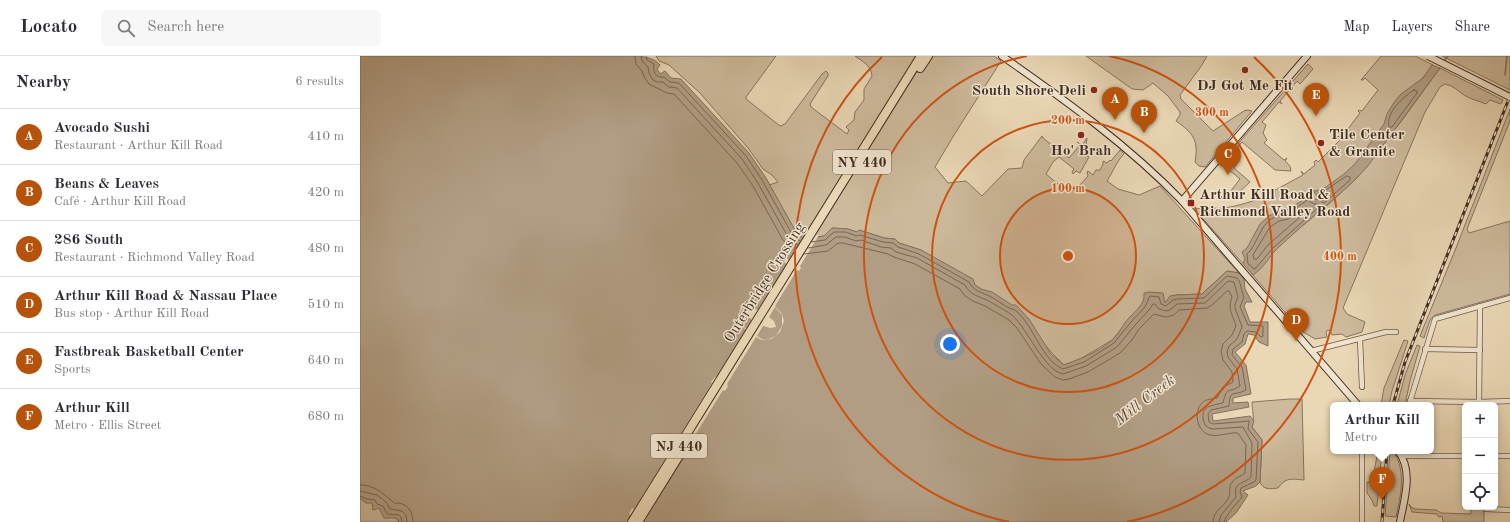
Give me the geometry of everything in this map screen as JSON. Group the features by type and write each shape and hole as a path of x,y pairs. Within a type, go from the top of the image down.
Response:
{"highway":[{"name":"Outerbridge Crossing","path":"638,522 921,56"},
{"name":"Outerbridge Crossing","path":"632,522 928,56"}],"street":[{"path":"1002,56 1093,121 1145,164 1182,201 1355,402"},
{"path":"1182,201 1307,56"},
{"path":"1428,56 1510,97"},
{"path":"1410,402 1425,349 1436,318 1510,298"},
{"path":"1479,402 1480,306"},
{"path":"1311,351 1386,332 1396,332"},
{"path":"1360,339 1362,387"},
{"path":"1425,349 1480,350"},
{"path":"1498,402 1510,401"},
{"path":"1434,403 1462,404"},
{"path":"1362,454 1362,522"},
{"path":"1400,454 1405,465 1407,482 1400,522"},
{"path":"1422,454 1462,456"},
{"path":"1498,456 1510,456"},
{"path":"1498,509 1510,510"}],"shaded area":[{"path":"656,56 776,56 746,99 780,126 785,124 822,74 826,71 828,76 810,104 811,107 847,134 849,130 846,127 854,120 855,112 864,100 864,89 872,76 868,66 855,56 994,56 1001,61 935,167 948,183 966,181 982,196 1008,169 1022,168 1024,160 1042,136 1069,158 1080,145 1077,142 1082,145 1087,138 1085,154 1089,157 1080,173 1076,171 1073,174 1072,172 1074,169 1059,157 1053,162 1046,174 1060,186 1072,188 1076,185 1079,186 1088,176 1088,171 1093,175 1096,170 1100,170 1103,161 1107,163 1110,160 1111,161 1120,150 1124,154 1107,181 1118,189 1139,195 1160,186 1239,273 1227,271 1202,294 1176,295 1164,304 1145,299 1142,305 1112,340 1082,358 1064,365 1027,322 1007,303 995,295 981,289 921,250 899,243 895,239 884,238 859,230 857,232 848,229 832,228 824,236 804,239 796,232 769,185 778,182 772,175 763,169 748,148 700,93 669,65 659,61"},
{"path":"1086,56 1207,56 1180,95 1181,99 1213,131 1244,111 1252,111 1205,167 1199,166 1195,162 1196,148 1191,133 1176,121 1180,115 1180,112 1168,96 1153,83 1143,90 1132,89"},
{"path":"1381,56 1415,56 1433,65 1360,161 1319,198 1305,206 1246,267 1196,211 1196,209 1236,206 1271,194 1270,193 1303,175 1301,171 1304,174 1315,165 1314,162 1316,160 1318,162 1340,140 1337,138 1338,136 1341,138 1360,113 1358,111 1362,111 1378,90 1365,78 1361,80"},
{"path":"1442,56 1510,56 1510,90"},
{"path":"1308,64 1313,69 1300,84 1297,81 1280,101 1282,104 1279,102 1262,122 1266,125 1263,133 1267,140 1264,143 1284,160 1287,158 1285,161 1290,166 1291,171 1275,170 1242,142 1230,157 1232,160 1227,156"},
{"path":"1440,68 1503,100 1501,104 1490,100 1486,104 1466,96 1448,85 1445,84 1440,87 1425,112 1343,308 1347,314 1365,322 1362,332 1346,337 1342,334 1332,335 1330,330 1326,331 1327,337 1315,339 1300,330 1251,273 1270,253 1331,202 1357,178"},
{"path":"1510,109 1510,121 1467,229 1469,233 1510,221 1510,294 1435,315 1430,320 1424,338 1420,336"},
{"path":"1235,164 1236,165 1234,168 1250,182 1235,196 1230,192 1240,179 1228,169 1231,165 1232,167"},
{"path":"1404,340 1408,341 1390,402 1382,402 1384,388"},
{"path":"1417,345 1420,346 1406,402 1398,402 1405,375"},
{"path":"1302,399 1304,480 1286,480 1278,488 1267,488 1261,485 1260,482 1262,440 1252,427 1252,402"},
{"path":"1377,454 1382,454 1377,506 1374,506 1367,493 1367,482 1372,482"},
{"path":"1390,454 1395,454 1398,460 1401,474 1399,503 1396,517 1385,516"},
{"path":"360,498 366,503 372,502 391,514 399,522 360,522"},
{"path":"1409,504 1415,509 1436,510 1441,513 1471,514 1471,510 1484,510 1484,522 1443,522 1442,516 1439,517 1437,514 1412,512"}],"water":[{"path":"360,56 639,56 653,60 660,65 657,69 660,74 665,71 671,78 681,79 749,153 766,178 796,232 804,239 824,236 832,228 848,229 857,232 859,230 884,238 895,239 899,243 921,250 973,279 975,285 981,289 992,292 1012,305 1016,305 1029,319 1051,354 1064,365 1095,352 1114,339 1142,304 1144,293 1163,293 1165,303 1170,296 1202,294 1227,271 1239,273 1244,279 1245,289 1252,302 1246,302 1244,306 1250,322 1268,322 1268,346 1259,342 1254,335 1248,334 1245,344 1235,352 1246,365 1251,394 1233,398 1233,403 1248,402 1249,407 1212,414 1213,421 1250,416 1254,421 1252,427 1262,440 1260,482 1256,486 1243,491 1248,495 1236,513 1226,522 399,522 397,518 384,518 379,508 373,510 372,503 366,503 360,498"},
{"path":"1432,65 1440,68 1367,167 1340,194 1278,248 1253,275 1243,264 1245,259 1242,252 1247,248 1260,224 1269,216 1280,210 1285,211 1300,202 1309,194 1316,200 1319,198 1312,190 1316,191 1326,187 1355,164 1384,124 1387,114 1395,101 1401,94 1423,78"}],"pier":[{"path":"819,235 800,266 801,268 799,271 797,270 775,306 782,314 784,321 780,332 776,336 782,326 782,315 775,307 769,317 774,321 776,327 770,328 763,326 757,336 765,340 762,340 756,337 727,384 728,386 725,391 723,390 645,516 647,517 644,522 626,522 631,515 629,514 632,508 634,509 712,383 711,382 716,377 746,330 739,323 738,315 741,307 745,301 753,297 757,298 746,301 739,315 740,322 746,329 752,320 748,316 746,309 752,308 758,310 787,264 784,262 786,258 789,260 804,236"}],"waterway":[{"name":"Mill Creek","path":"1444,61 1448,56"},
{"path":"1505,75 1507,56"}],"railway":[{"path":"1394,402 1405,362 1510,96"},
{"path":"1382,522 1387,454"}],"place":[{"name":"DJ Got Me Fit","path":"1245,70"},
{"name":"South Shore Deli","path":"1094,90"},
{"name":"Fastbreak Basketball Center","path":"1316,116"},
{"name":"Avocado Sushi","path":"1115,120"},
{"name":"Beans & Leaves","path":"1144,133"},
{"name":"Ho' Brah","path":"1081,135"},
{"name":"Tile Center & Granite","path":"1321,143"},
{"name":"286 South","path":"1228,175"},
{"name":"Arthur Kill Road & Richmond Valley Road","path":"1191,203"},
{"name":"Arthur Kill Road & Nassau Place","path":"1296,341"},
{"name":"Arthur Kill","path":"1382,500"}]}
